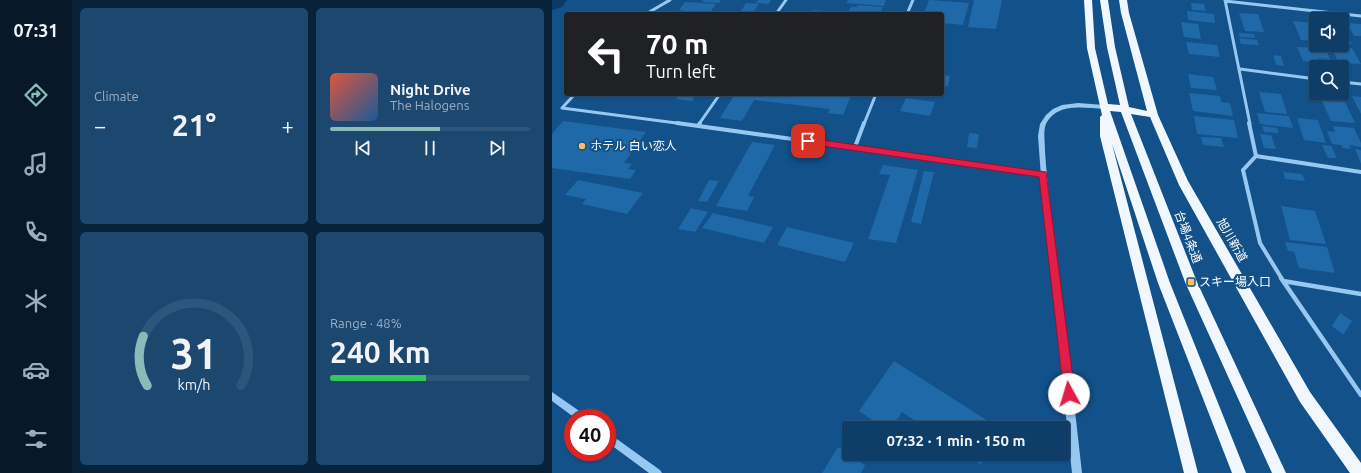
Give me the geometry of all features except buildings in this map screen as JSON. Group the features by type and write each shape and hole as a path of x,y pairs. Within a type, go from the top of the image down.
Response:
{"highway":[{"path":"1088,0 1091,48 1104,107 1164,283 1206,394 1239,473"},
{"name":"台場4条通","path":"1104,0 1111,46 1125,109 1190,282 1279,473"},
{"name":"旭川新道","path":"1123,0 1125,13 1153,115 1183,182 1301,390 1359,473"},
{"path":"1104,107 1125,109 1153,115"},
{"path":"1104,107 1105,136 1191,473"}],"street":[{"path":"649,12 670,0"},
{"path":"777,12 786,0"},
{"path":"908,12 913,0"},
{"path":"1256,156 1240,69 1225,1 1361,16"},
{"path":"1240,69 1309,78"},
{"path":"1349,83 1361,84"},
{"path":"573,96 562,108 1043,174"},
{"path":"698,126 719,96"},
{"path":"855,148 875,96"},
{"path":"1076,473 1064,347 1043,174 1042,125 1049,114 1058,107 1104,107"},
{"path":"1256,156 1361,172"},
{"path":"1256,156 1243,170 1260,243 1283,281 1361,395"},
{"path":"1283,281 1361,294"},
{"path":"552,396 570,409"},
{"path":"616,443 657,473"}],"place":[{"name":"ホテル 白い恋人","path":"582,146"},
{"name":"スキー場入口","path":"1191,282"}],"route":[{"path":"808,141 1043,174 1069,394"}]}
